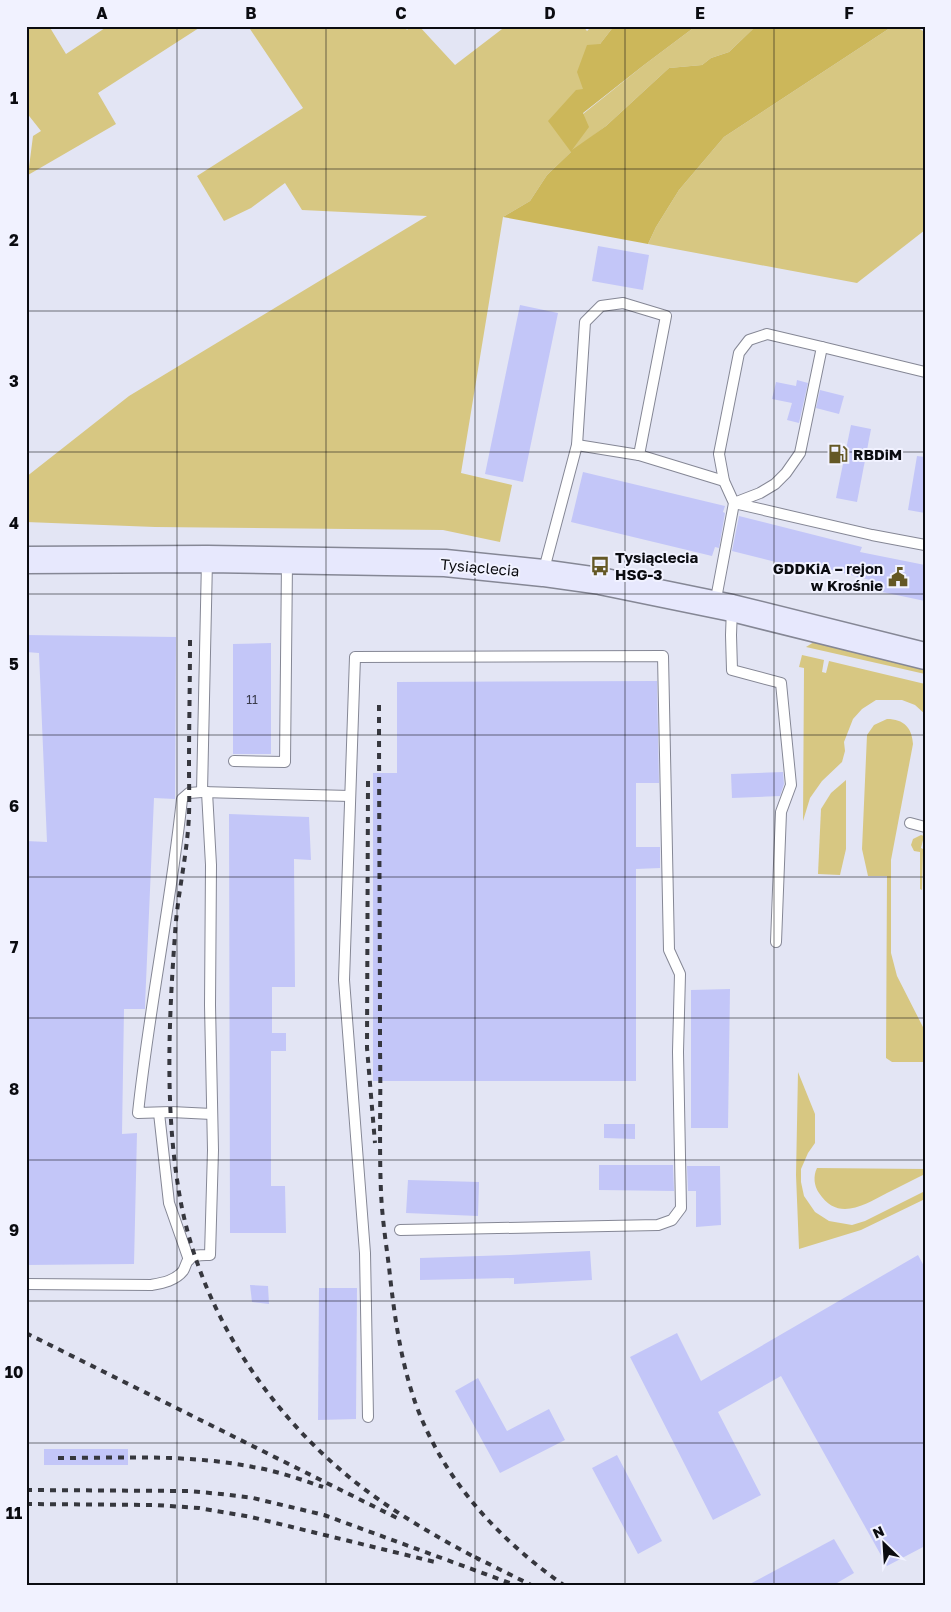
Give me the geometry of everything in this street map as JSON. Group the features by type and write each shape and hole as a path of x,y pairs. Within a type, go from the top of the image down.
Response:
{"street":[{"name":"Tysiąclecia","path":"26,560 207,559 445,563 543,573 600,581 723,607 925,656"}],"lane":[{"path":"543,573 577,445 586,322 601,306 623,304 666,316 639,455"},
{"path":"776,942 781,812 791,785 781,683 732,670 731,635 723,607 734,503 724,481 719,454 739,353 750,340 767,334 925,372"},
{"path":"734,503 760,493 775,484 800,454 822,347"},
{"path":"577,445 639,455 724,481"},
{"path":"734,503 872,535 925,545"},
{"path":"26,1284 151,1286 173,1279 182,1272 189,1260 195,1256 210,1255 213,1150 210,1005 212,866 205,792 207,559"},
{"path":"234,762 285,762 287,560"},
{"path":"368,1417 366,1253 344,980 355,657 663,656 669,950 680,974 678,1052 681,1208 672,1220 658,1225 400,1230"},
{"path":"212,1114 138,1113 182,798 189,793 205,792 350,796"},
{"path":"910,823 925,827"},
{"path":"159,1113 169,1202 189,1260"}],"shaded area":[{"path":"26,26 49,26 66,54 108,26 202,26 98,93 116,124 28,175 33,136 41,131 26,112"},
{"path":"253,26 404,26 407,30 411,26 419,26 455,65 506,26 583,26 587,31 592,26 614,26 600,44 583,89 583,114 696,26 756,26 729,52 711,58 702,65 669,68 606,126 571,152 547,175 530,201 503,217 461,473 512,485 500,542 443,530 155,527 26,522 26,477 129,396 427,216 302,210 285,183 251,208 224,221 197,176 303,108 250,29"},
{"path":"614,26 696,26 583,113 589,127 572,150 606,126 669,68 702,65 711,58 729,52 756,26 893,26 724,137 679,190 656,227 648,244 503,217 530,201 547,175 571,152 548,121 576,90 583,89 577,72 587,45 600,44"},
{"path":"893,26 914,26 925,32 925,230 857,283 648,244 656,227 679,190 724,137"},
{"path":"814,642 925,667 925,674 806,647"},
{"path":"802,655 824,660 822,672 826,673 829,661 925,684 925,714 915,705 902,700 876,700 862,709 853,719 844,742 845,751 842,762 822,781 810,798 803,821 804,668 799,667"},
{"path":"887,719 893,719 906,726 911,733 913,744 891,860 891,953 897,976 925,1031 925,1062 892,1062 886,1058 887,876 868,876 862,849 867,735 874,725"},
{"path":"846,780 846,849 840,875 818,874 821,809 831,793"},
{"path":"921,835 924,836 921,848 923,849 922,890 920,889 920,852 914,851 911,845 913,839"},
{"path":"798,1072 815,1114 815,1143 801,1169 801,1182 804,1196 815,1212 829,1221 852,1225 865,1221 925,1191 925,1199 861,1230 799,1249 796,1175"},
{"path":"817,1168 925,1169 925,1174 860,1206 843,1209 834,1207 826,1202 819,1193 815,1181"}],"building":[{"path":"598,246 649,255 643,290 592,281"},
{"path":"520,305 558,313 523,482 485,474"},
{"path":"797,380 808,383 799,423 787,420 792,403 772,399 776,382 796,386"},
{"path":"820,390 844,396 839,414 816,408"},
{"path":"851,425 871,429 857,502 836,498"},
{"path":"917,456 925,457 925,513 908,510"},
{"path":"583,472 725,506 719,548 715,547 712,556 571,522"},
{"path":"739,516 862,547 860,552 925,565 925,601 868,589 870,580 801,562 799,568 732,551"},
{"path":"26,635 176,637 175,799 154,798 145,1009 124,1009 122,1134 137,1133 134,1264 26,1265 26,841 47,842 39,653 26,652"},
{"path":"271,643 271,754 233,754 233,644"},
{"path":"657,681 659,783 636,783 636,847 660,847 660,868 636,869 636,1081 373,1081 373,773 397,773 397,682"},
{"path":"783,772 784,784 780,796 732,798 731,774"},
{"path":"229,814 309,817 311,860 294,859 295,987 272,987 272,1033 286,1033 286,1051 271,1051 271,1186 285,1186 286,1233 230,1233"},
{"path":"730,989 728,1128 691,1128 691,990"},
{"path":"604,1124 635,1124 635,1139 604,1138"},
{"path":"599,1165 673,1165 674,1191 599,1190"},
{"path":"687,1166 720,1166 721,1225 696,1227 696,1191 688,1191"},
{"path":"408,1180 479,1182 478,1216 406,1213"},
{"path":"590,1251 592,1280 514,1284 514,1278 420,1280 420,1258"},
{"path":"918,1255 925,1268 925,1546 887,1566 781,1376 718,1412 761,1495 713,1520 630,1357 677,1333 701,1381"},
{"path":"250,1285 268,1286 269,1304 252,1302"},
{"path":"319,1288 357,1288 356,1419 318,1420"},
{"path":"478,1378 507,1431 549,1409 565,1440 500,1473 455,1391"},
{"path":"44,1449 128,1449 128,1465 44,1465"},
{"path":"617,1455 662,1541 638,1554 592,1468"},
{"path":"834,1539 854,1573 832,1586 746,1586"}],"railway":[{"path":"190,640 189,814 187,843 177,908 169,1060 174,1155 186,1227 199,1268 215,1307 235,1344 258,1379 284,1413 312,1444 359,1485 392,1509 480,1560"},
{"path":"379,705 381,1192 398,1335 415,1402 441,1457 457,1482 495,1528 540,1568 565,1586"},
{"path":"368,781 367,1048 375,1143"},
{"path":"26,1333 401,1520"},
{"path":"58,1458 180,1458 205,1460 271,1471 323,1487"},
{"path":"26,1490 189,1491 253,1498 324,1515 518,1586"},
{"path":"26,1504 156,1505 199,1508 251,1517 435,1562"},
{"path":"475,1557 533,1586"}],"place":[{"name":"RBDiM","path":"838,454"},
{"name":"Tysiąclecia HSG-3","path":"600,566"},
{"name":"GDDKiA – rejon w Krośnie","path":"898,577"}]}
